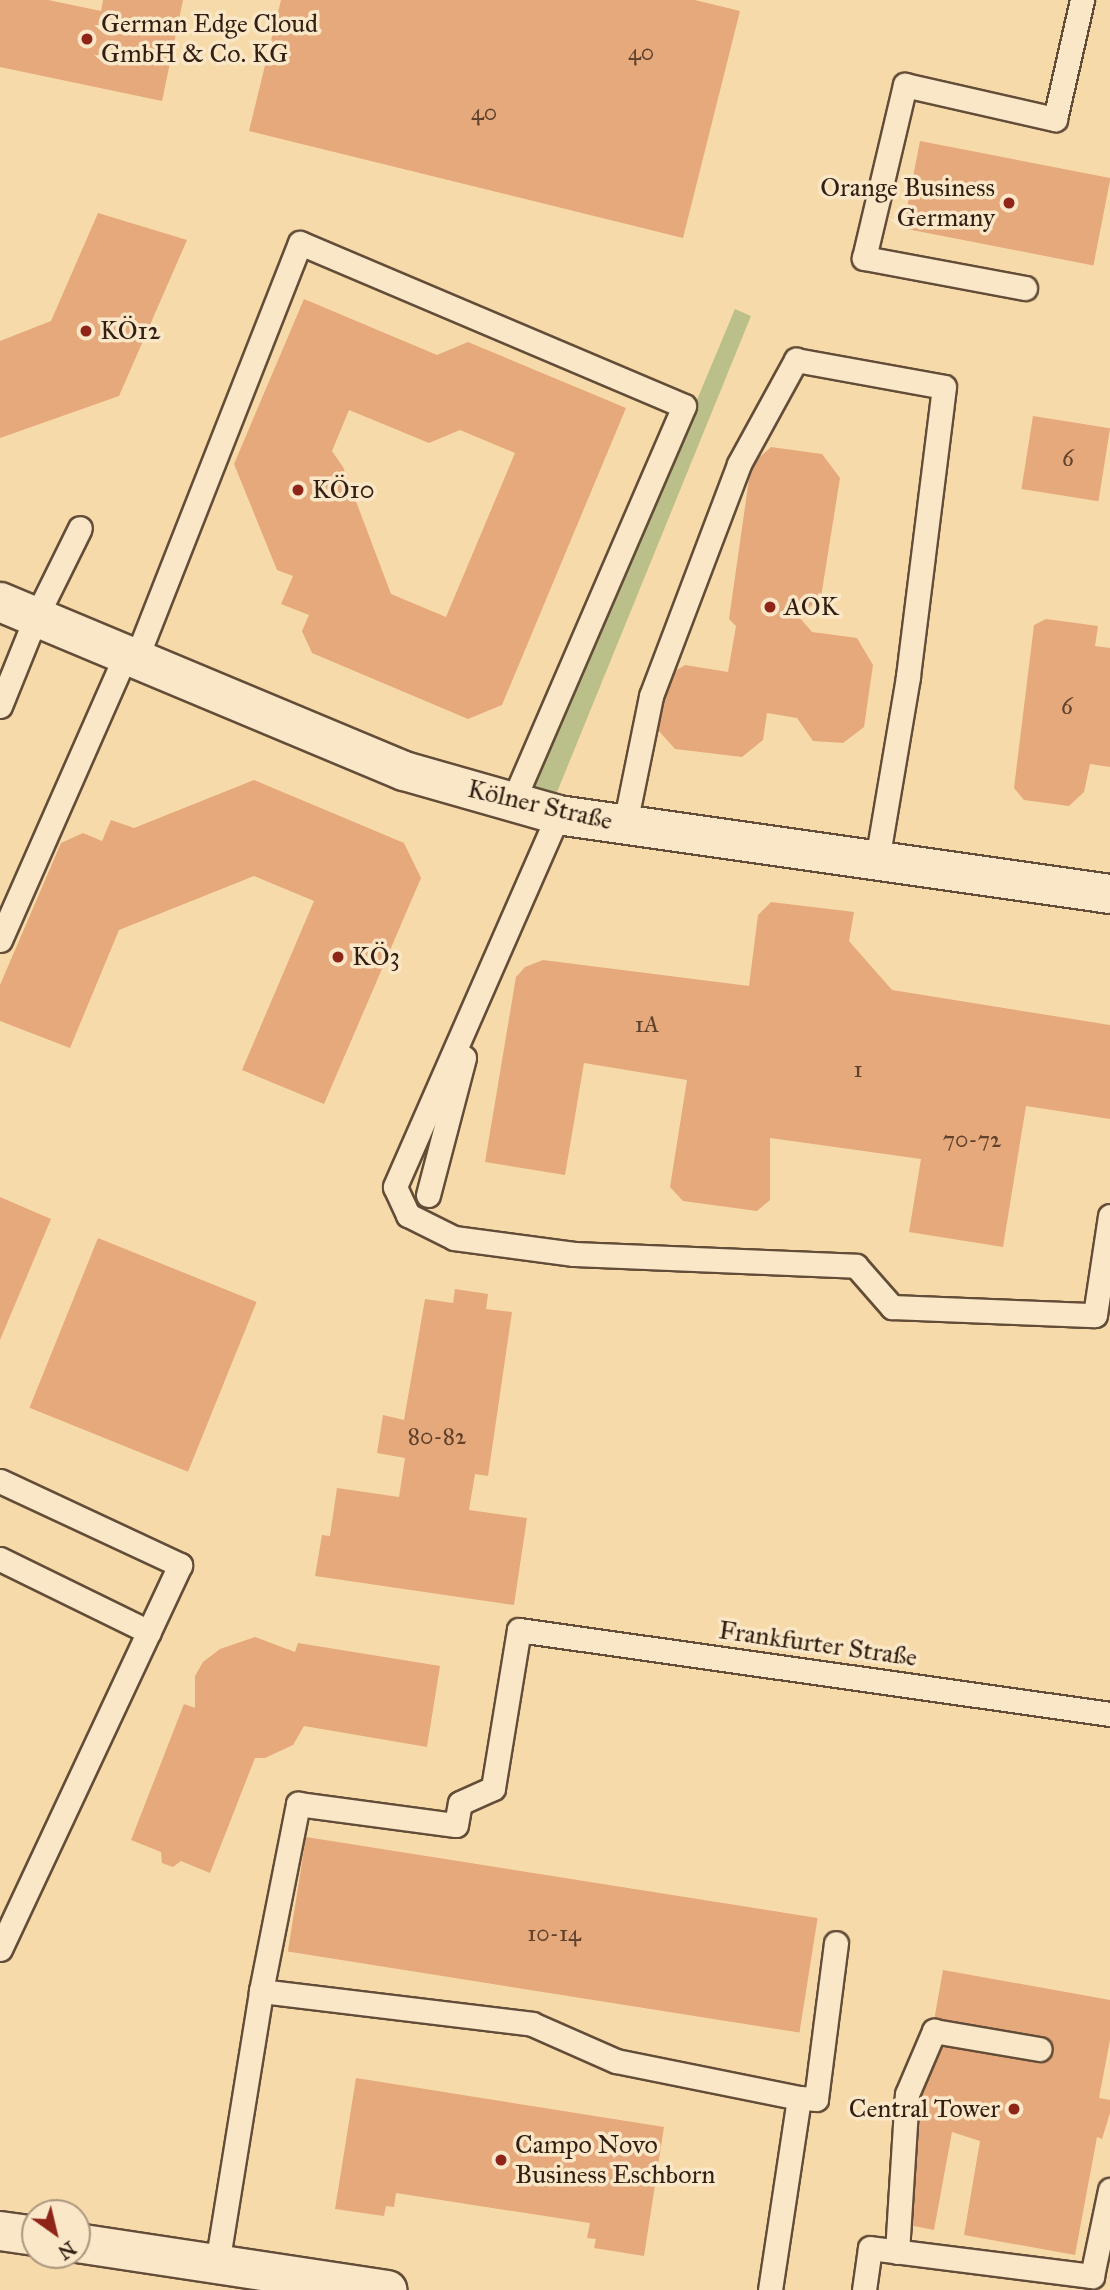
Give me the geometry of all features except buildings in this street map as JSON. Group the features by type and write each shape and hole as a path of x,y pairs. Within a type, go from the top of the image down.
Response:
{"street":[{"name":"Kölner Straße","path":"0,602 404,771 558,815 1110,894"},
{"path":"0,2231 21,2234"},
{"path":"91,2245 387,2290"}],"lane":[{"path":"1025,288 864,258 905,85 1055,119 1082,0"},
{"path":"0,940 131,656 300,243 684,406 513,802"},
{"path":"625,824 650,696 738,464 796,360 944,387 908,677 877,860"},
{"path":"0,706 36,617 80,528"},
{"path":"558,815 395,1187 408,1215 454,1238 574,1254 856,1266 892,1307 1095,1315 1110,1216"},
{"path":"428,1195 481,990"},
{"path":"0,1481 180,1565 0,1949"},
{"path":"0,1559 149,1632"},
{"name":"Frankfurter Straße","path":"261,1991 298,1804 456,1825 460,1803 493,1788 519,1630 1110,1714"},
{"path":"217,2264 261,1991 532,2024 615,2061 799,2098 816,2098 836,1943"},
{"path":"897,2252 907,2094 934,2031 1039,2049"},
{"path":"770,2290 799,2098"},
{"path":"864,2290 870,2248 1092,2276 1110,2190"}],"green space":[{"path":"735,309 751,316 553,802 532,794"}],"place":[{"name":"German Edge Cloud GmbH & Co. KG","path":"87,39"},
{"name":"Orange Business Germany","path":"1009,203"},
{"name":"KÖ12","path":"86,331"},
{"name":"KÖ10","path":"298,490"},
{"name":"AOK","path":"770,607"},
{"name":"KÖ3","path":"338,957"},
{"name":"Central Tower","path":"1014,2109"},
{"name":"Campo Novo Business Eschborn","path":"501,2160"}]}
